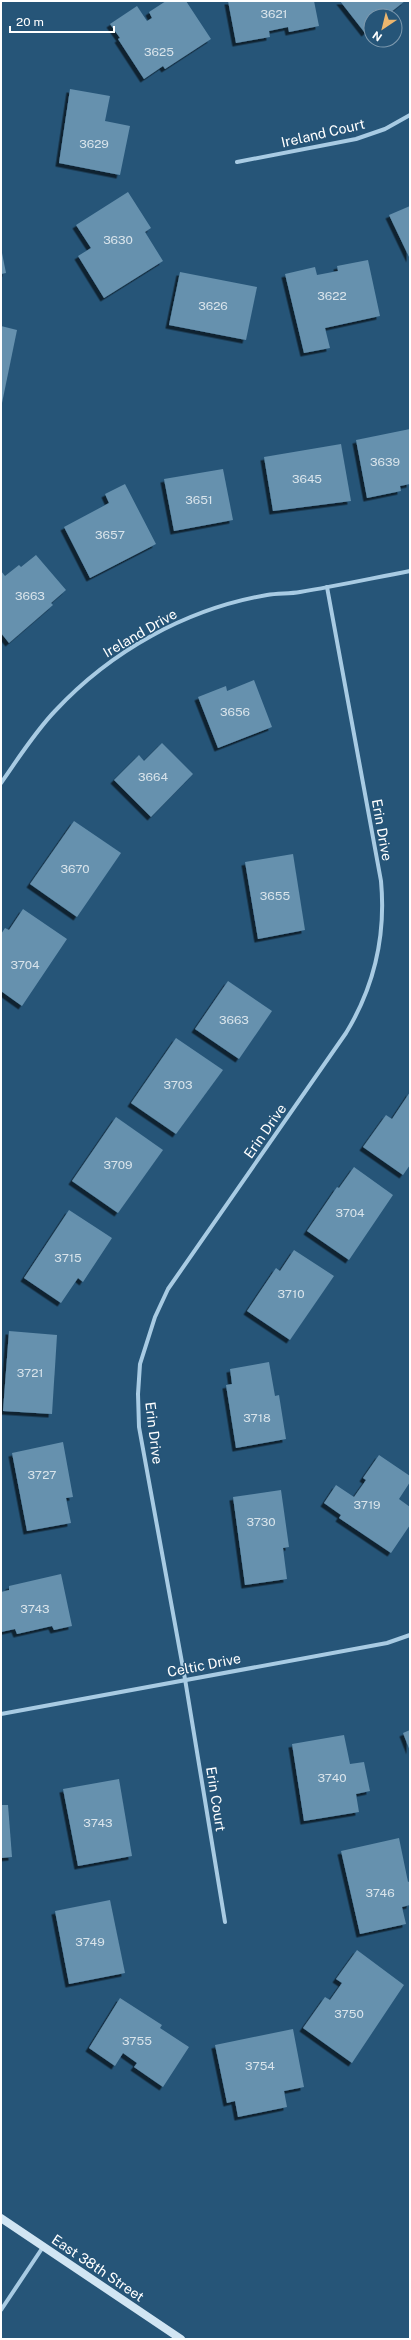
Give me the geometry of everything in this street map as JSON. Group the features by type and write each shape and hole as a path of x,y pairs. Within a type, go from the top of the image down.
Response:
{"main road":[{"name":"East 38th Street","path":"1,2218 181,2339"}],"street":[{"name":"Ireland Court","path":"237,162 356,139 385,129 410,115"},
{"name":"Ireland Drive","path":"1,784 24,749 55,711 102,668 135,646 188,618 218,608 267,595 327,587 410,571"},
{"name":"Erin Drive","path":"185,1679 139,1427 138,1379 144,1348 154,1317 168,1289 354,1020 367,992 377,960 382,929 381,881 327,587"},
{"name":"Celtic Drive","path":"1,1714 387,1643 410,1635"},
{"name":"Erin Court","path":"185,1679 225,1922"},
{"path":"1,2310 43,2247"}],"building":[{"path":"166,1 186,1 211,39 165,69 163,66 144,79 110,24 137,6 147,21 152,18 149,12"},
{"path":"228,1 314,1 319,26 289,32 288,27 269,31 270,37 236,43"},
{"path":"340,1 405,1 396,8 363,8 363,30"},
{"path":"70,89 110,96 105,121 130,126 120,175 59,163"},
{"path":"128,192 151,228 145,232 163,261 104,298 78,256 91,248 76,225"},
{"path":"410,206 410,259 389,215"},
{"path":"1,248 6,273 1,274"},
{"path":"368,260 380,316 325,328 330,348 304,353 285,274 315,267 317,275 338,271 337,266"},
{"path":"180,272 257,287 246,340 169,325"},
{"path":"1,326 17,330 2,403 1,403"},
{"path":"410,429 410,484 400,486 401,491 367,498 356,440"},
{"path":"341,444 351,501 273,511 264,457"},
{"path":"223,469 233,520 174,531 164,479"},
{"path":"125,484 156,544 90,578 64,527 109,503 105,494"},
{"path":"36,555 66,590 51,603 53,605 9,643 1,633 1,571 5,576 19,565 21,567"},
{"path":"254,680 272,727 218,748 198,697 226,686 227,691"},
{"path":"162,743 193,774 151,817 114,780 139,755 144,761"},
{"path":"74,821 121,853 77,917 30,884"},
{"path":"293,854 305,930 258,939 245,862"},
{"path":"23,909 67,939 22,1006 1,991 1,934 5,928 9,930"},
{"path":"228,981 272,1011 239,1059 195,1029"},
{"path":"176,1038 223,1070 176,1134 131,1103"},
{"path":"410,1092 410,1165 403,1175 363,1147 386,1115 392,1119"},
{"path":"116,1117 163,1150 118,1213 72,1181"},
{"path":"354,1167 393,1195 349,1260 307,1231 337,1187 339,1188"},
{"path":"69,1210 112,1238 83,1282 78,1278 61,1303 24,1278"},
{"path":"294,1250 334,1276 290,1340 247,1311 276,1268 280,1271"},
{"path":"9,1331 57,1335 52,1414 3,1411"},
{"path":"269,1362 275,1396 279,1395 286,1439 236,1448 226,1385 232,1384 230,1369"},
{"path":"63,1442 73,1497 66,1498 71,1523 27,1531 12,1453"},
{"path":"379,1455 410,1476 410,1482 399,1499 410,1507 410,1525 391,1553 339,1518 341,1515 324,1503 336,1485 354,1497 366,1480 363,1478"},
{"path":"281,1490 289,1547 283,1548 287,1579 245,1585 233,1497"},
{"path":"61,1574 72,1626 54,1630 52,1626 17,1634 15,1629 1,1632 1,1592 9,1590 9,1586"},
{"path":"410,1730 410,1751 403,1733"},
{"path":"344,1735 350,1764 364,1762 370,1791 356,1794 359,1812 304,1821 292,1744"},
{"path":"119,1779 132,1856 78,1866 63,1789"},
{"path":"1,1805 8,1805 12,1857 1,1858"},
{"path":"399,1838 408,1882 410,1881 410,1905 402,1907 406,1924 360,1934 341,1851"},
{"path":"110,1900 125,1973 69,1984 55,1911"},
{"path":"357,1950 404,1985 352,2063 303,2028 325,1997 330,2000 342,1983 336,1979"},
{"path":"120,1998 162,2025 160,2028 189,2047 163,2087 134,2067 137,2063 123,2053 115,2066 89,2048"},
{"path":"293,2029 304,2087 284,2091 287,2107 238,2117 235,2101 227,2103 215,2045"}]}
